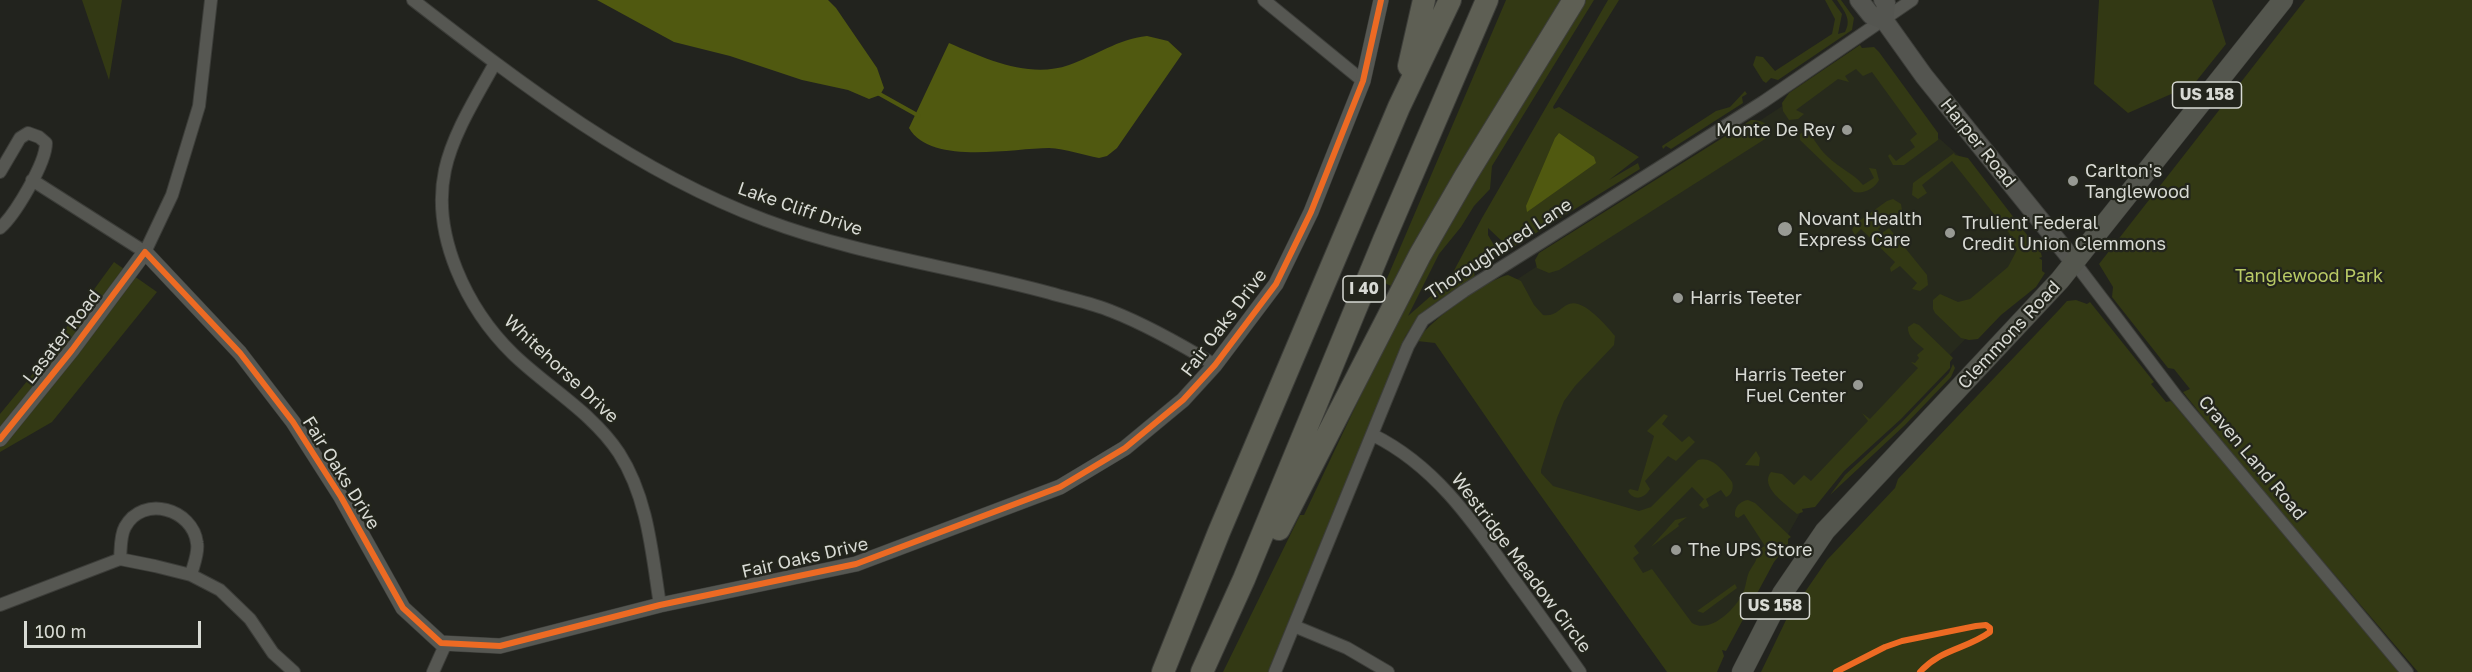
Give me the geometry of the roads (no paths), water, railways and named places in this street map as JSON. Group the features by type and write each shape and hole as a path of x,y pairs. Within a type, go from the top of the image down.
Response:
{"highway":[{"path":"1400,107 1424,0"},
{"name":"I 40","path":"1163,672 1219,532 1400,107 1450,0"},
{"name":"I 40","path":"1202,672 1244,579 1380,250 1487,0"},
{"path":"1244,579 1266,553 1426,245 1574,0"}],"main road":[{"name":"Harper Road","path":"1859,0 1871,15 1884,20 1924,76 2074,263"},
{"path":"1883,0 1886,3 1884,20"},
{"name":"Clemmons Road","path":"1742,672 1782,594 1825,531 2074,263 2283,0"}],"street":[{"name":"Lasater Road","path":"0,439 72,351 145,252 172,195 199,106 211,0"},
{"name":"Lake Cliff Drive","path":"413,0 556,107 620,148 689,187 765,220 849,247 1025,286 1110,310 1175,341 1215,365"},
{"path":"1264,0 1363,81"},
{"name":"Fair Oaks Drive","path":"145,252 240,353 293,422 341,497 403,608 441,643 500,646 660,605 856,564 1060,487 1125,448 1183,400 1215,365 1275,284 1311,212 1363,81 1381,0"},
{"path":"1884,20 1912,0"},
{"name":"Thoroughbred Lane","path":"1275,672 1411,337 1430,315 1763,102 1884,20"},
{"name":"Whitehorse Drive","path":"495,63 462,125 445,169 442,205 449,249 471,298 489,327 512,353 609,440 624,462 640,496 660,605"},
{"path":"0,172 20,138 28,133 39,136 46,143 46,152 32,180 8,220 0,228"},
{"path":"32,180 145,252"},
{"name":"Craven Land Road","path":"2074,263 2176,396 2408,672"},
{"name":"Westridge Meadow Circle","path":"1373,435 1419,463 1444,489 1477,528 1580,672"},
{"path":"120,559 125,526 147,509 163,508 180,514 195,532 198,546 191,575"},
{"path":"0,605 120,559 191,575 220,590 243,611 273,652 294,672"},
{"path":"1294,626 1359,654 1388,672"},
{"path":"433,672 446,643"}],"waterway":[{"path":"876,92 919,116"}],"place":[{"name":"Monte De Rey","path":"1847,130"},
{"name":"Carlton's Tanglewood","path":"2073,181"},
{"name":"Novant Health Express Care","path":"1785,229"},
{"name":"Trulient Federal Credit Union Clemmons","path":"1950,233"},
{"name":"Harris Teeter","path":"1678,298"},
{"name":"Harris Teeter Fuel Center","path":"1858,385"},
{"name":"The UPS Store","path":"1676,550"}],"park label":[{"name":"Tanglewood Park","path":"2309,276"}]}
